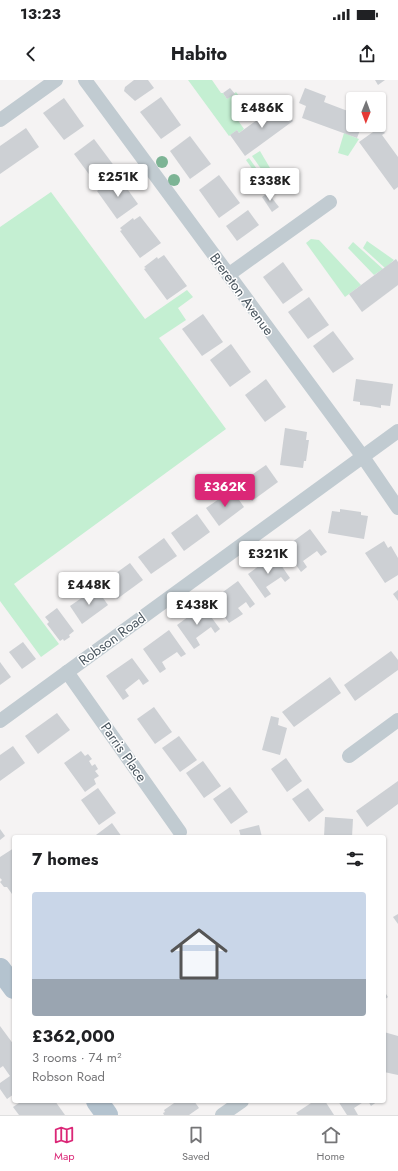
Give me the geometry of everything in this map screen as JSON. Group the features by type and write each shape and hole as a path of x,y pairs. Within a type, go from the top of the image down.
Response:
{"main road":[{"path":"0,968 12,985"},
{"path":"98,1103 107,1115"}],"street":[{"path":"0,120 56,80"},
{"name":"Brereton Avenue","path":"89,81 228,275 363,457 398,508"},
{"path":"228,275 330,202"},
{"name":"Robson Road","path":"0,721 398,431"},
{"name":"Parris Place","path":"67,672 180,832"},
{"path":"349,756 398,720"},
{"path":"222,1115 239,1103"}],"green space":[{"path":"188,80 212,80 227,99 236,92 249,110 237,119 244,129 239,133 237,130 229,136"},
{"path":"344,133 359,139 348,156 338,153"},
{"path":"260,151 280,185 275,189 252,156"},
{"path":"249,158 272,190 269,193 246,160"},
{"path":"51,192 145,319 187,290 193,297 178,308 186,320 159,338 226,429 14,584 59,644 41,657 0,601 0,227"},
{"path":"311,239 319,240 361,285 345,297 306,243"},
{"path":"367,241 394,260 385,268 363,248"},
{"path":"353,242 383,269 374,275 348,248"}],"building":[{"path":"134,80 148,80 154,88 135,101 124,91 125,87"},
{"path":"375,80 385,80 378,85"},
{"path":"230,88 235,94 227,99 223,93"},
{"path":"305,88 326,96 324,102 346,110 346,132 359,132 357,138 302,118 306,106 299,103"},
{"path":"161,97 181,125 161,139 140,112"},
{"path":"64,98 84,126 64,140 43,113"},
{"path":"278,100 293,121 245,156 230,135 237,130 239,133 274,108 272,105"},
{"path":"26,128 39,147 0,174 0,146"},
{"path":"373,132 384,132 385,133 382,135 398,157 398,187 394,190 359,142"},
{"path":"190,136 211,164 190,179 170,151"},
{"path":"94,139 115,167 94,181 74,154"},
{"path":"219,175 240,203 219,218 199,190"},
{"path":"118,176 138,204 117,219 97,191"},
{"path":"268,193 279,207 272,212 262,197"},
{"path":"248,210 259,225 237,241 226,226"},
{"path":"140,216 161,243 140,258 120,231 122,230 120,228 133,218 134,220"},
{"path":"164,255 187,286 167,300 144,269 146,268 144,267 157,257 158,259"},
{"path":"396,259 398,262 398,285 362,312 349,294"},
{"path":"283,262 303,290 283,304 263,277"},
{"path":"309,297 329,325 308,339 288,312"},
{"path":"203,314 223,342 202,356 182,329"},
{"path":"333,331 354,359 333,373 313,346"},
{"path":"231,344 251,372 230,387 210,360"},
{"path":"266,379 286,407 265,422 245,395"},
{"path":"356,379 393,384 390,406 381,405 381,408 360,405 360,402 353,401"},
{"path":"285,428 307,432 306,440 309,440 306,461 304,461 303,468 280,465"},
{"path":"266,465 278,482 252,501 240,483"},
{"path":"232,490 244,507 219,526 206,508"},
{"path":"340,509 361,512 361,515 368,516 364,539 328,533 332,511 340,512"},
{"path":"197,514 210,532 184,551 171,533"},
{"path":"310,529 327,552 321,556 317,551 303,561 307,567 301,572 284,548"},
{"path":"164,538 177,556 151,574 138,557"},
{"path":"384,541 388,548 391,546 398,558 398,575 385,583 365,553"},
{"path":"274,555 290,578 285,582 281,577 266,587 271,594 265,598 248,574"},
{"path":"130,563 143,580 117,599 105,581"},
{"path":"238,581 255,604 250,608 246,602 238,608 243,614 229,623 212,600"},
{"path":"96,588 108,605 82,624 70,606"},
{"path":"398,590 398,601 393,594"},
{"path":"203,606 220,629 215,633 211,627 196,638 200,645 194,649 177,625"},
{"path":"57,608 74,631 69,635 70,637 64,641 63,639 60,641 47,624 49,622 45,617"},
{"path":"169,630 186,654 181,657 177,652 162,662 166,669 160,673 143,649"},
{"path":"23,642 36,659 22,669 9,652"},
{"path":"391,651 398,660 398,670 355,701 344,685"},
{"path":"132,658 149,681 143,685 139,679 125,690 129,696 123,700 106,676"},
{"path":"0,662 11,677 0,685"},
{"path":"330,677 341,693 294,727 282,712"},
{"path":"154,707 172,732 155,744 137,719"},
{"path":"57,713 70,730 38,754 25,736"},
{"path":"271,716 279,718 278,725 287,728 280,755 262,750"},
{"path":"179,736 197,760 180,772 162,748"},
{"path":"13,746 25,763 0,781 0,755"},
{"path":"81,751 85,756 88,754 92,759 89,761 92,766 95,764 98,769 95,771 99,776 94,779 96,784 85,792 64,763"},
{"path":"286,758 302,781 287,792 271,769"},
{"path":"203,761 221,786 204,798 186,773"},
{"path":"398,781 398,804 367,827 356,811"},
{"path":"230,787 248,812 231,824 213,799"},
{"path":"98,788 116,813 99,825 81,800"},
{"path":"308,788 324,810 309,822 292,799"},
{"path":"325,817 353,819 352,835 324,835"},
{"path":"112,823 121,835 96,835"},
{"path":"259,825 262,835 240,835 239,830"},
{"path":"0,829 5,836 0,840"},
{"path":"12,849 12,894 7,887 4,887 0,882 2,880 0,878 0,857"},
{"path":"398,914 398,924 393,917"},
{"path":"0,1026 12,1042 12,1095 7,1099 0,1089 0,1083 10,1076 3,1066 0,1068"},
{"path":"386,1033 398,1036 398,1075 386,1072"},
{"path":"19,1103 56,1103 65,1115 19,1115 13,1107"},
{"path":"174,1103 195,1103 199,1108 189,1115 164,1115 164,1110"},
{"path":"311,1103 326,1103 334,1115 298,1115 296,1113"},
{"path":"339,1103 362,1103 354,1108 358,1115 347,1115"}]}
